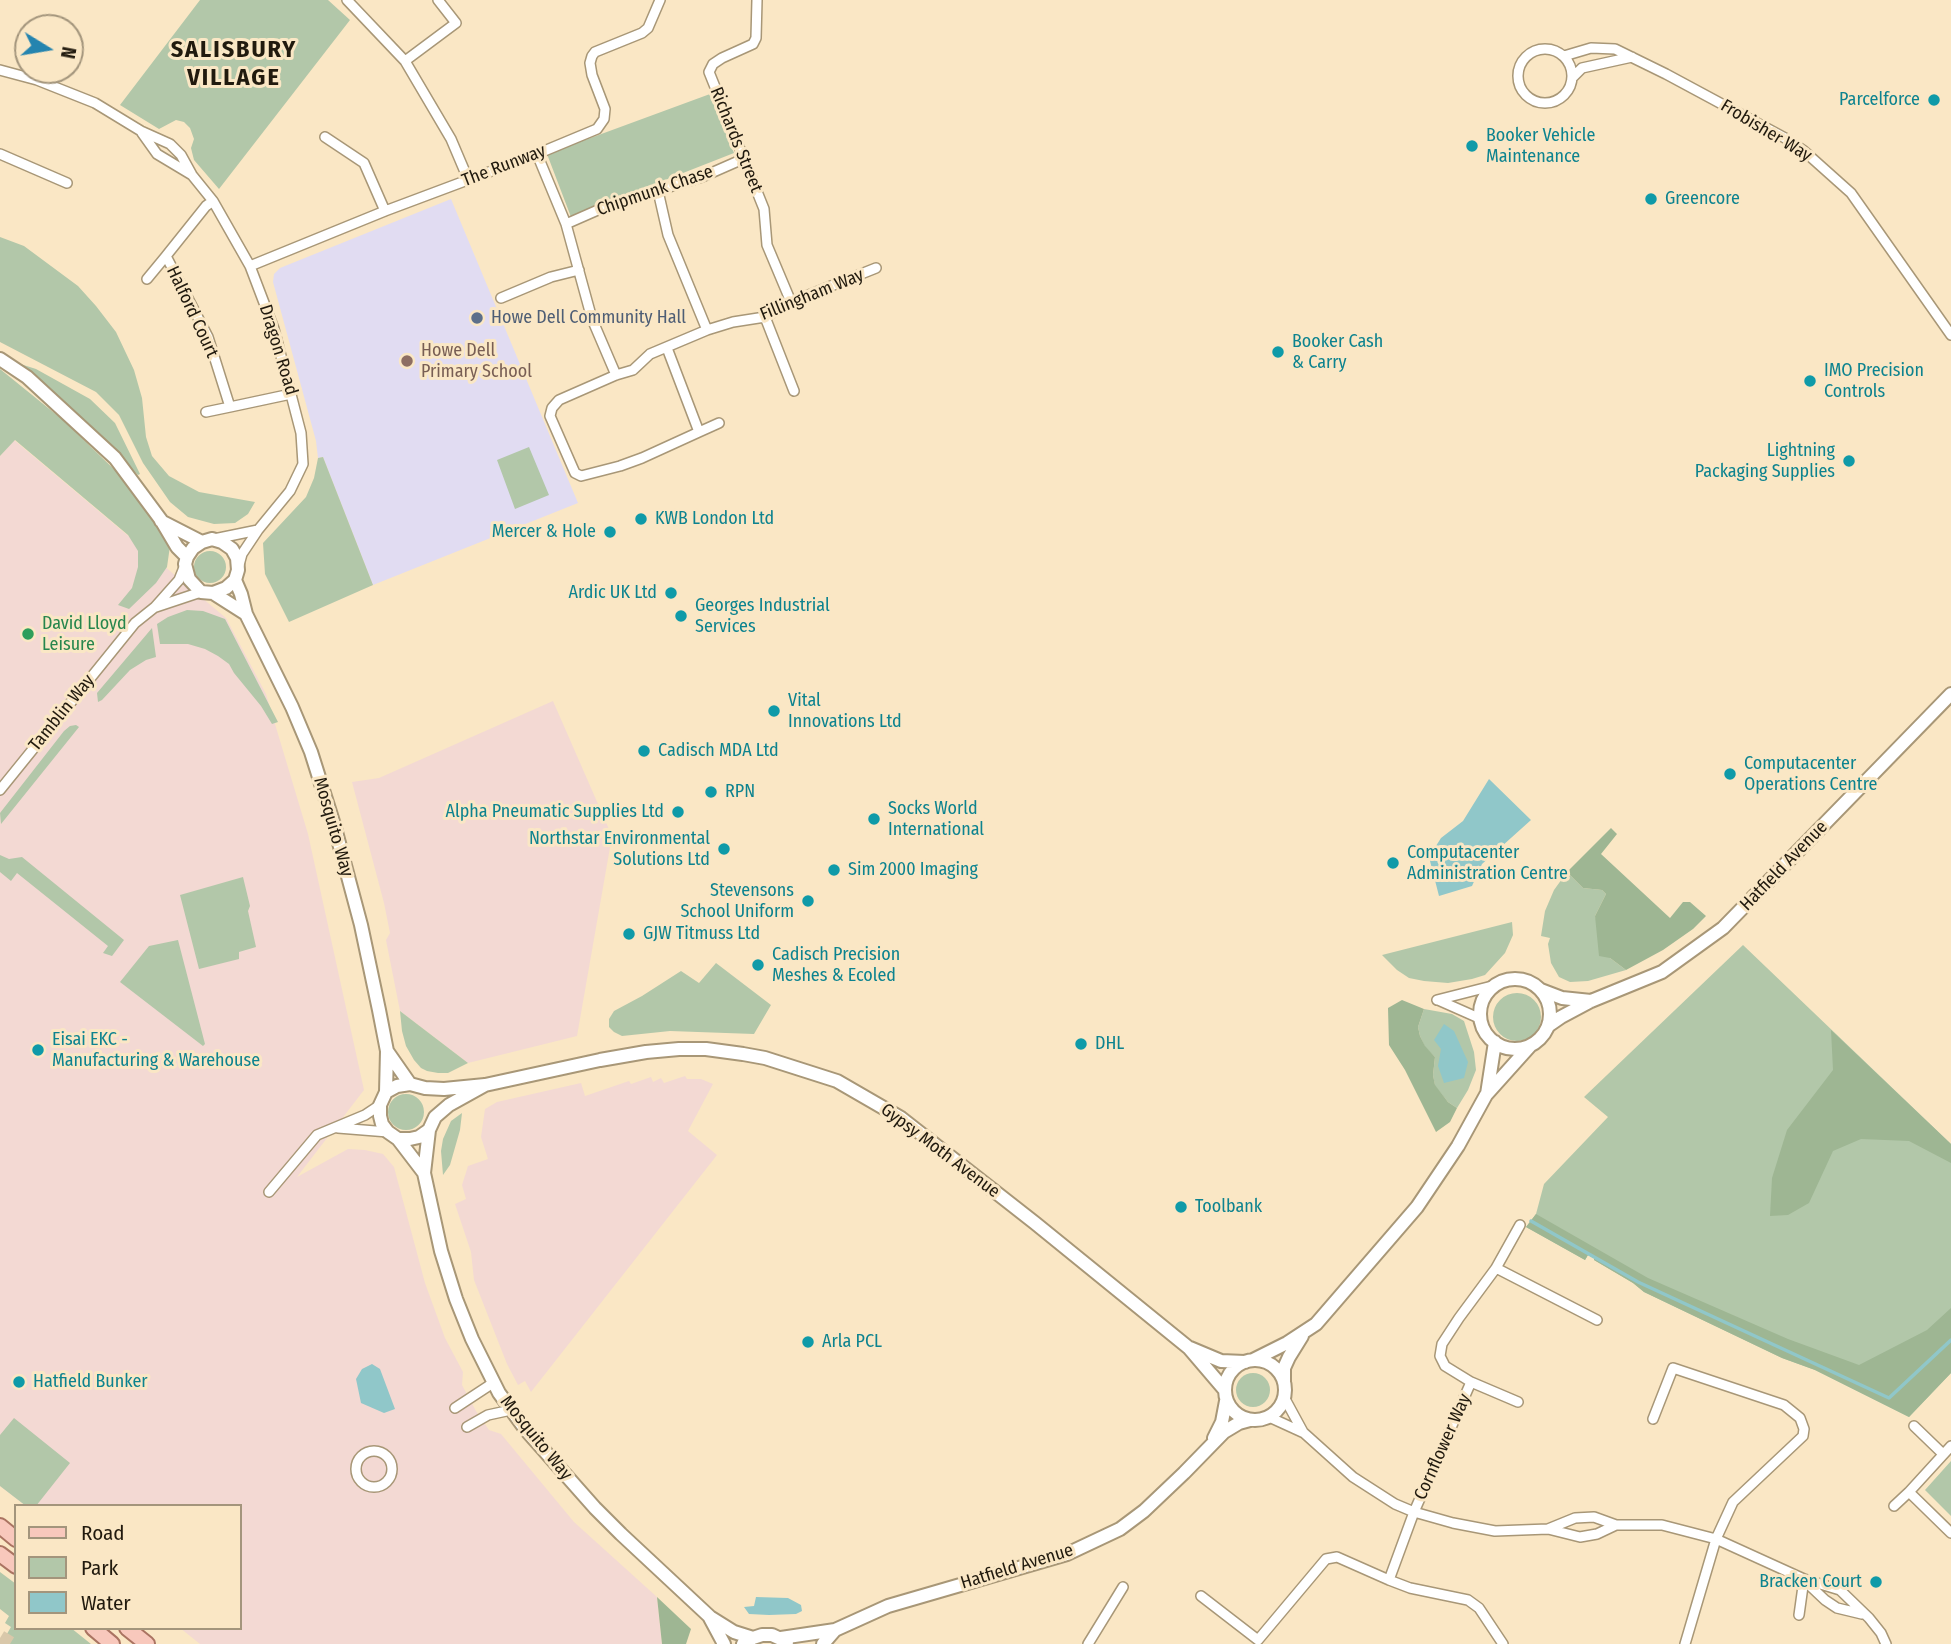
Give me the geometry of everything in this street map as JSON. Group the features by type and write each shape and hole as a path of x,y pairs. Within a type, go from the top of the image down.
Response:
{"main road":[{"path":"0,1526 14,1537"},
{"path":"95,1630 112,1644"},
{"path":"130,1630 147,1644"}],"street":[{"path":"348,0 405,61 451,139 468,179"},
{"path":"405,61 456,23 438,0"},
{"name":"The Runway","path":"250,266 385,211 537,155 597,128 604,119 605,109 592,75 592,56 595,52 642,33 648,28 660,0"},
{"name":"Richards Street","path":"757,0 756,38 753,44 722,58 713,64 709,72 764,209 767,245 791,302"},
{"name":"Frobisher Way","path":"1564,56 1591,48 1615,48 1804,150 1851,193 1951,335"},
{"path":"1547,49 1564,56 1570,66 1572,78 1565,95 1549,104 1531,99 1524,93 1518,77 1524,59 1531,53 1547,49"},
{"path":"1572,78 1582,68 1632,57"},
{"name":"Dragon Road","path":"0,70 30,78 95,103 141,131 170,144 181,155 191,175 213,201 250,266 274,329 301,433 303,464 290,491 242,554 236,575"},
{"name":"Dragon Road","path":"141,131 157,154 191,175"},
{"path":"325,137 364,163 385,211"},
{"path":"0,154 67,183"},
{"path":"537,155 566,224 592,319 615,375"},
{"name":"Chipmunk Chase","path":"566,224 607,206 702,177 743,159"},
{"path":"658,191 668,235 707,330"},
{"name":"Halford Court","path":"147,279 206,206 213,201"},
{"name":"Halford Court","path":"166,256 208,337 230,407"},
{"name":"Fillingham Way","path":"699,432 642,458 581,476 575,473 550,416 552,408 559,400 615,375 633,370 649,355 707,330 733,322 765,317 791,302 876,268"},
{"path":"501,298 551,277 579,270"},
{"path":"765,317 794,391"},
{"path":"667,348 699,432 719,423"},
{"path":"0,359 27,377 115,458 161,520 186,561 189,579 207,593 246,614"},
{"path":"206,412 291,394"},
{"path":"161,520 207,541 222,542 232,549 237,558 236,575 226,589 207,593"},
{"path":"186,561 193,548 207,541 258,530"},
{"name":"Tamblin Way","path":"0,790 135,623 155,607 179,580 186,561"},
{"name":"Mosquito Way","path":"236,575 246,614 292,707 318,773 335,828 360,925 387,1051 386,1092"},
{"name":"Tamblin Way","path":"155,607 207,593"},
{"name":"Hatfield Avenue","path":"1548,1026 1591,1001 1662,972 1723,928 1951,694"},
{"path":"1530,1046 1517,1049 1504,1047 1494,1042 1483,1027 1481,1007 1496,985 1502,981 1524,980 1562,998 1591,1001"},
{"path":"1481,1019 1437,1000 1496,985"},
{"path":"1305,1332 1284,1368 1281,1405 1269,1417 1257,1420 1237,1415 1230,1408 1225,1395 1230,1373 1235,1367 1276,1350 1316,1324 1416,1207 1458,1146 1486,1095 1530,1046 1543,1036 1548,1026 1550,1009 1541,990"},
{"path":"1486,1095 1494,1042"},
{"name":"Gypsy Moth Avenue","path":"425,1088 485,1085 600,1060 679,1049 706,1049 765,1058 837,1081 901,1118 1189,1348 1225,1395"},
{"name":"Mosquito Way","path":"387,1051 410,1084"},
{"path":"336,1128 410,1139 419,1137 429,1129 435,1117 432,1098 425,1088 410,1084 397,1086 386,1092 380,1105 380,1116 382,1124 393,1135"},
{"name":"Gypsy Moth Avenue","path":"435,1117 449,1105 485,1085"},
{"path":"269,1192 317,1135 365,1115 380,1105"},
{"name":"Mosquito Way","path":"429,1129 424,1172 440,1251 472,1339 493,1383 510,1410 594,1508 710,1617 748,1641"},
{"name":"Mosquito Way","path":"393,1135 424,1172"},
{"path":"1520,1225 1496,1268 1597,1320"},
{"name":"Cornflower Way","path":"1496,1268 1442,1344 1440,1356 1445,1366 1471,1382 1518,1402"},
{"name":"Gypsy Moth Avenue","path":"1189,1348 1221,1361 1249,1361"},
{"path":"1249,1361 1262,1361 1280,1374 1284,1391 1304,1433"},
{"path":"1653,1419 1673,1368 1784,1405 1800,1418 1804,1429 1803,1436 1733,1502 1716,1539 1685,1644"},
{"name":"Cornflower Way","path":"1389,1580 1414,1512 1471,1382"},
{"path":"455,1408 493,1383"},
{"name":"Hatfield Avenue","path":"1210,1444 1219,1429 1225,1395"},
{"path":"467,1427 488,1415 510,1410"},
{"path":"1269,1417 1304,1433 1353,1477 1395,1504 1414,1512 1495,1531 1548,1529 1580,1536 1597,1534 1616,1525"},
{"name":"Hatfield Avenue","path":"748,1641 772,1635 786,1641 835,1630 888,1606 1067,1554 1119,1529 1144,1511 1210,1444 1239,1423 1250,1420"},
{"path":"1914,1426 1943,1454"},
{"path":"1894,1506 1951,1447"},
{"path":"373,1450 388,1456 392,1473 385,1484 371,1487 362,1482 356,1470 361,1455 373,1450"},
{"path":"1909,1492 1951,1534"},
{"path":"1548,1529 1564,1522 1594,1517 1616,1525 1661,1525 1716,1539 1804,1579 1840,1590 1881,1633 1886,1644"},
{"path":"1200,1596 1260,1642 1326,1559 1337,1557 1409,1588 1468,1600 1479,1608 1503,1644"},
{"path":"1804,1579 1837,1608 1864,1614"},
{"path":"1799,1615 1804,1579"},
{"path":"1088,1644 1123,1587"},
{"name":"Mosquito Way","path":"710,1617 724,1644"},
{"name":"Hatfield Avenue","path":"823,1644 835,1630"}],"shaded area":[{"name":"Howe Dell Primary School","path":"451,199 578,503 373,585 323,457 318,458 316,441 273,282 274,274 280,268"},
{"path":"14,440 226,618 266,694 308,834 364,1090 297,1177 348,1149 383,1154 394,1167 425,1283 445,1338 463,1372 462,1385 476,1411 489,1430 501,1434 574,1522 657,1597 662,1644 200,1644 182,1630 242,1630 242,1504 23,1504 0,1486 0,456"},
{"path":"553,701 612,836 577,1036 468,1063 400,1011 386,940 390,933 384,903 352,782 379,778"},
{"path":"685,1076 687,1079 701,1079 713,1084 688,1131 717,1155 531,1392 525,1381 518,1385 507,1364 474,1280 471,1252 455,1204 466,1199 462,1185 468,1166 488,1159 481,1137 485,1109 497,1102 581,1083 585,1096 629,1081 631,1084 651,1077 653,1082 661,1078 664,1083"}],"green space":[{"path":"200,0 328,0 350,20 219,189 194,160 191,148 194,139 190,128 184,122 176,120 159,129 120,105"},
{"path":"710,94 734,153 571,217 547,154"},
{"path":"0,237 24,246 78,286 116,332 134,370 152,456 169,476 199,492 255,502 248,514 235,523 214,524 188,517 170,502 143,463 119,415 96,392 0,342"},
{"path":"14,362 36,369 90,399 115,423 140,474 138,475 54,395"},
{"path":"0,369 63,420 121,476 170,546 167,567 156,583 129,609 118,605 132,588 138,567 138,551 128,535 15,440 0,456"},
{"path":"529,447 549,495 515,509 497,460"},
{"path":"323,457 373,585 289,622 265,574 263,543 306,497 318,458"},
{"path":"210,551 221,556 226,567 221,578 210,583 199,578 194,567 199,556"},
{"path":"187,610 203,611 225,619 278,722 272,724 229,664 218,656 188,644 160,644 157,624"},
{"path":"152,628 156,657 130,670 98,702 97,693"},
{"path":"76,725 79,727 1,824 0,813 64,731"},
{"path":"1611,828 1617,834 1601,854 1670,918 1683,902 1690,902 1706,916 1693,929 1663,950 1626,970 1610,958 1599,956 1595,916 1606,894 1602,890 1583,888 1567,872"},
{"path":"0,855 9,859 22,857 124,940 112,956 103,953 108,946 17,873 11,881 0,872"},
{"path":"1567,872 1583,888 1602,890 1606,894 1595,916 1610,958 1626,970 1588,981 1570,982 1559,977 1551,963 1548,944 1550,938 1541,936 1545,911 1554,890"},
{"path":"243,877 256,947 239,952 239,959 199,969 180,895"},
{"path":"1512,922 1513,935 1505,953 1485,975 1472,979 1448,983 1409,978 1382,955"},
{"path":"178,940 205,1044 203,1046 120,982 149,946"},
{"path":"1743,945 1951,1144 1951,1373 1909,1417 1815,1370 1782,1358 1644,1292 1594,1258 1588,1255 1585,1260 1526,1227 1536,1214 1544,1184 1608,1117 1584,1097"},
{"path":"716,963 771,1005 754,1034 670,1031 622,1036 609,1027 609,1019 614,1011 681,971 699,983"},
{"path":"1517,993 1534,1000 1541,1017 1534,1034 1517,1041 1500,1034 1493,1017 1500,1000"},
{"path":"1402,1000 1424,1009 1418,1027 1425,1046 1435,1057 1435,1085 1448,1102 1457,1108 1450,1122 1436,1132 1405,1070 1389,1045 1388,1008"},
{"path":"1424,1009 1452,1014 1464,1021 1474,1052 1476,1070 1457,1108 1448,1102 1435,1086 1435,1057 1425,1047 1418,1027"},
{"path":"400,1011 468,1063 448,1073 421,1068 406,1046"},
{"path":"1831,1030 1951,1144 1951,1163 1909,1141 1861,1139 1833,1151 1809,1203 1788,1215 1770,1216 1772,1178 1787,1130 1833,1070"},
{"path":"406,1094 419,1099 424,1112 419,1125 406,1130 393,1125 388,1112 393,1099"},
{"path":"462,1113 450,1165 443,1175 443,1139 451,1121"},
{"path":"1536,1214 1648,1278 1788,1339 1859,1365 1927,1330 1951,1308 1951,1373 1909,1417 1815,1370 1782,1358 1644,1292 1588,1255 1585,1260 1526,1227"},
{"path":"1253,1373 1265,1378 1270,1390 1265,1402 1253,1407 1241,1402 1236,1390 1241,1378"},
{"path":"14,1418 70,1463 38,1504 23,1504 0,1486 0,1435"},
{"path":"1951,1461 1951,1516 1925,1490"},
{"path":"0,1572 14,1582 14,1630 74,1630 91,1644 1,1644 11,1627 5,1623 9,1616 0,1609"},
{"path":"657,1597 691,1629 686,1644 662,1644"}],"water":[{"path":"1489,779 1531,820 1482,864 1472,886 1439,896 1429,857 1441,838 1463,821"},
{"path":"1444,1024 1454,1031 1468,1062 1464,1078 1444,1083 1438,1066 1441,1049 1434,1040"},
{"path":"372,1364 380,1369 395,1409 384,1413 361,1403 356,1379 362,1369"},
{"path":"756,1597 788,1598 801,1605 802,1611 796,1614 749,1614 744,1607 754,1606"}],"waterway":[{"path":"1531,1221 1638,1282 1889,1398 1951,1340"}],"tunnel":[{"path":"0,1638 10,1644"}],"place":[{"name":"Parcelforce","path":"1934,100"},
{"name":"Booker Vehicle Maintenance","path":"1472,146"},
{"name":"Greencore","path":"1651,199"},
{"name":"Howe Dell Community Hall","path":"477,318"},
{"name":"Booker Cash & Carry","path":"1278,352"},
{"name":"Howe Dell Primary School","path":"407,361"},
{"name":"IMO Precision Controls","path":"1810,381"},
{"name":"Lightning Packaging Supplies","path":"1849,461"},
{"name":"KWB London Ltd","path":"641,519"},
{"name":"Mercer & Hole","path":"610,532"},
{"name":"Ardic UK Ltd","path":"671,593"},
{"name":"Georges Industrial Services","path":"681,616"},
{"name":"David Lloyd Leisure","path":"28,634"},
{"name":"Vital Innovations Ltd","path":"774,711"},
{"name":"Cadisch MDA Ltd","path":"644,751"},
{"name":"Computacenter Operations Centre","path":"1730,774"},
{"name":"RPN","path":"711,792"},
{"name":"Alpha Pneumatic Supplies Ltd","path":"678,812"},
{"name":"Socks World International","path":"874,819"},
{"name":"Northstar Environmental Solutions Ltd","path":"724,849"},
{"name":"Computacenter Administration Centre","path":"1393,863"},
{"name":"Sim 2000 Imaging","path":"834,870"},
{"name":"Stevensons School Uniform","path":"808,901"},
{"name":"GJW Titmuss Ltd","path":"629,934"},
{"name":"Cadisch Precision Meshes & Ecoled","path":"758,965"},
{"name":"DHL","path":"1081,1044"},
{"name":"Eisai EKC - Manufacturing & Warehouse","path":"38,1050"},
{"name":"Toolbank","path":"1181,1207"},
{"name":"Arla PCL","path":"808,1342"},
{"name":"Hatfield Bunker","path":"19,1382"},
{"name":"Bracken Court","path":"1876,1582"}],"district":[{"name":"SALISBURY VILLAGE","path":"234,64"}]}
